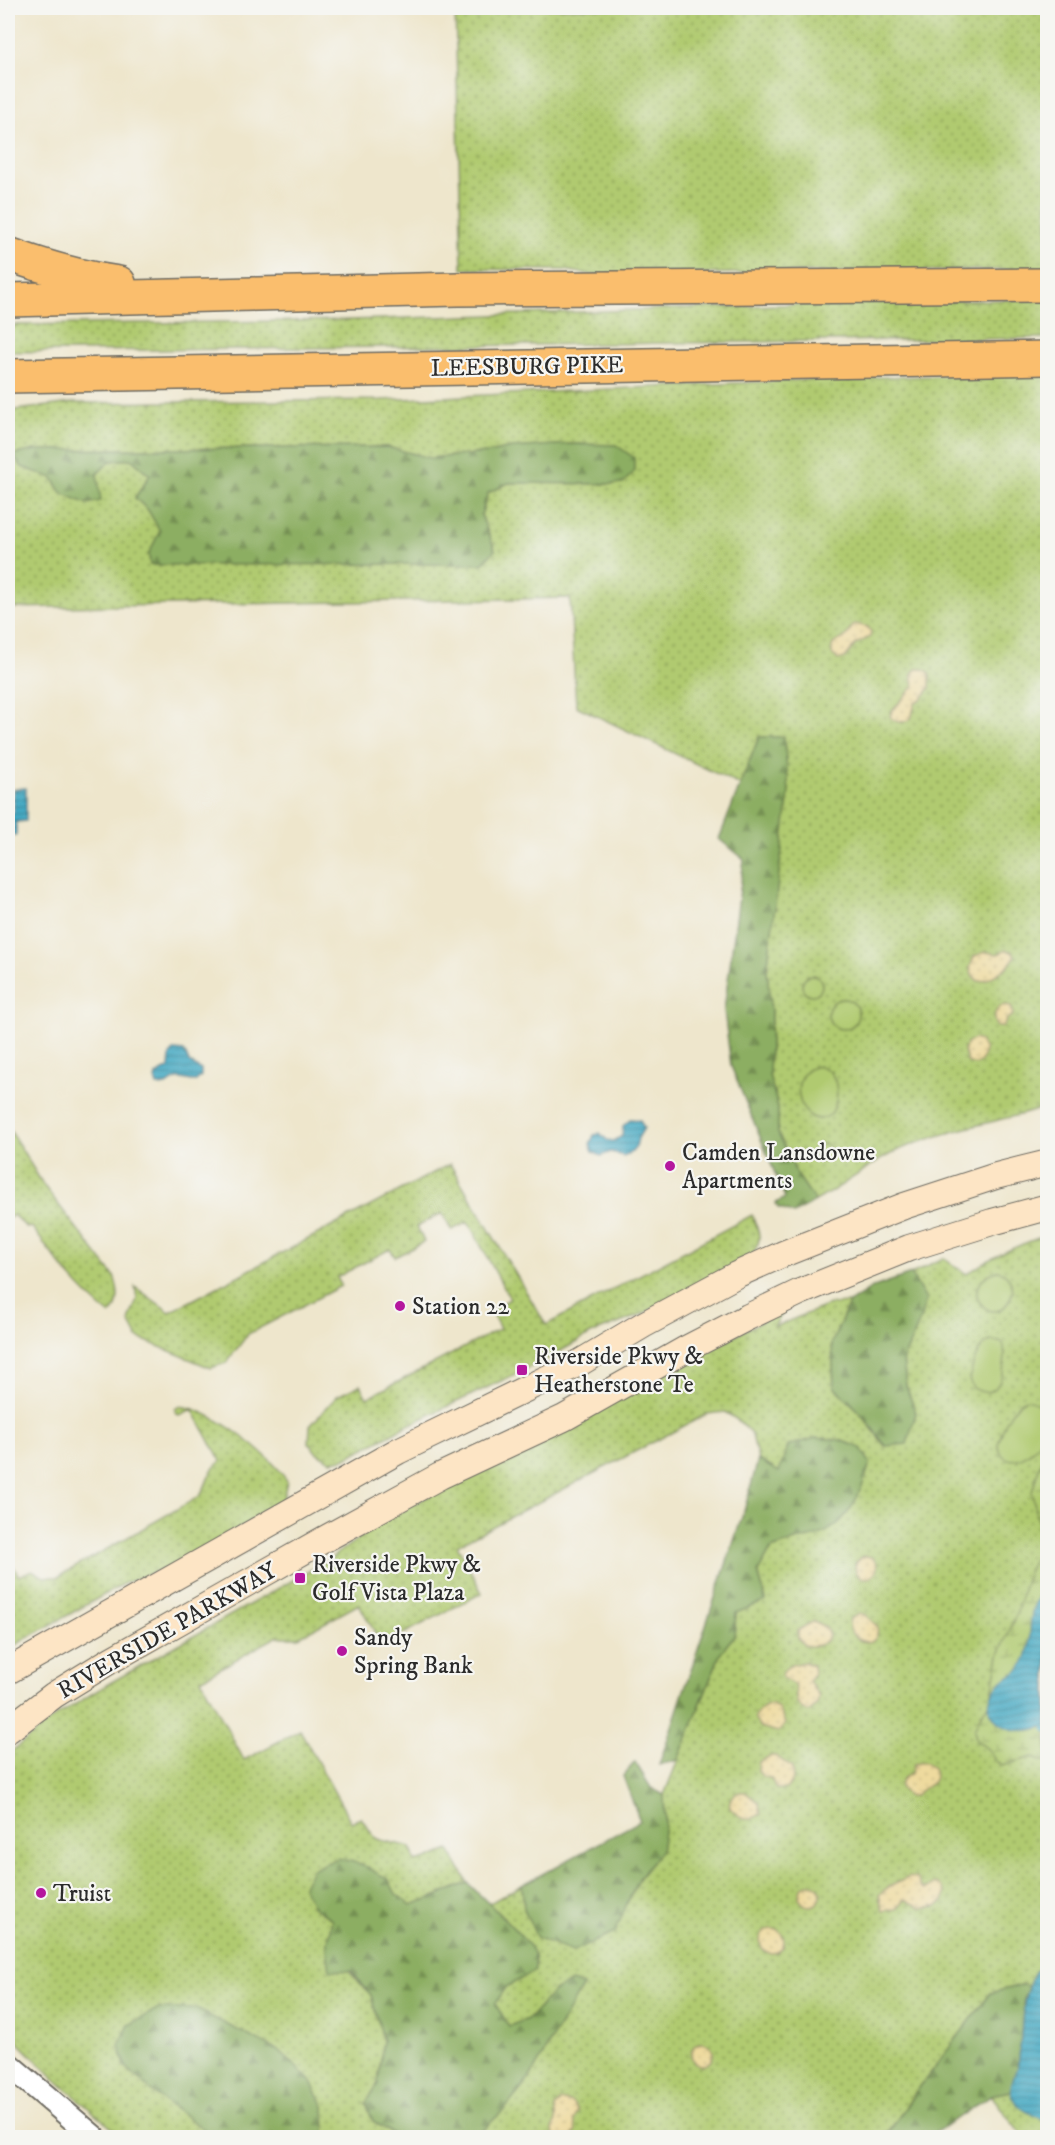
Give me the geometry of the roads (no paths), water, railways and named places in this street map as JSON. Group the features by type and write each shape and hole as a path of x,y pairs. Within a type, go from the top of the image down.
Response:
{"highway":[{"path":"8,254 90,279 139,286 237,294"},
{"path":"8,300 458,289 1047,285"},
{"name":"LEESBURG PIKE","path":"8,376 1047,358"},
{"path":"8,396 135,374"}],"main road":[{"name":"RIVERSIDE PARKWAY","path":"8,1671 399,1451 581,1362 643,1325 736,1275 904,1206 996,1176 1047,1163"},
{"name":"RIVERSIDE PARKWAY","path":"8,1730 54,1695 111,1660 338,1531 440,1476 564,1418 748,1317 800,1292 909,1248 1047,1207"}],"street":[{"path":"8,2064 95,2138"}],"water":[{"path":"26,788 26,821 16,822 16,835 12,835 8,842 8,814 13,813 13,789"},
{"path":"175,1050 184,1051 189,1062 201,1070 201,1076 196,1081 178,1079 166,1086 157,1086 156,1075 169,1068 170,1055"},
{"path":"631,1119 640,1120 644,1128 632,1152 623,1156 611,1152 601,1156 593,1152 590,1144 594,1135 600,1133 607,1140 614,1141 622,1136 623,1126"},
{"path":"1047,1586 1047,1725 1029,1730 1012,1729 997,1721 988,1705 993,1692 1000,1683 1017,1672 1023,1664 1029,1644 1031,1615 1039,1596"},
{"path":"1047,1958 1048,2121 1021,2107 1011,2094 1012,2081 1019,2058 1022,2018 1027,1992 1038,1968"}],"waterway":[{"path":"1045,1728 1048,1731"}],"place":[{"name":"Camden Lansdowne Apartments","path":"670,1166"},
{"name":"Station 22","path":"400,1306"},
{"name":"Riverside Pkwy & Heatherstone Te","path":"522,1370"},
{"name":"Riverside Pkwy & Golf Vista Plaza","path":"300,1578"},
{"name":"Sandy Spring Bank","path":"342,1651"},
{"name":"Truist","path":"41,1893"}]}
